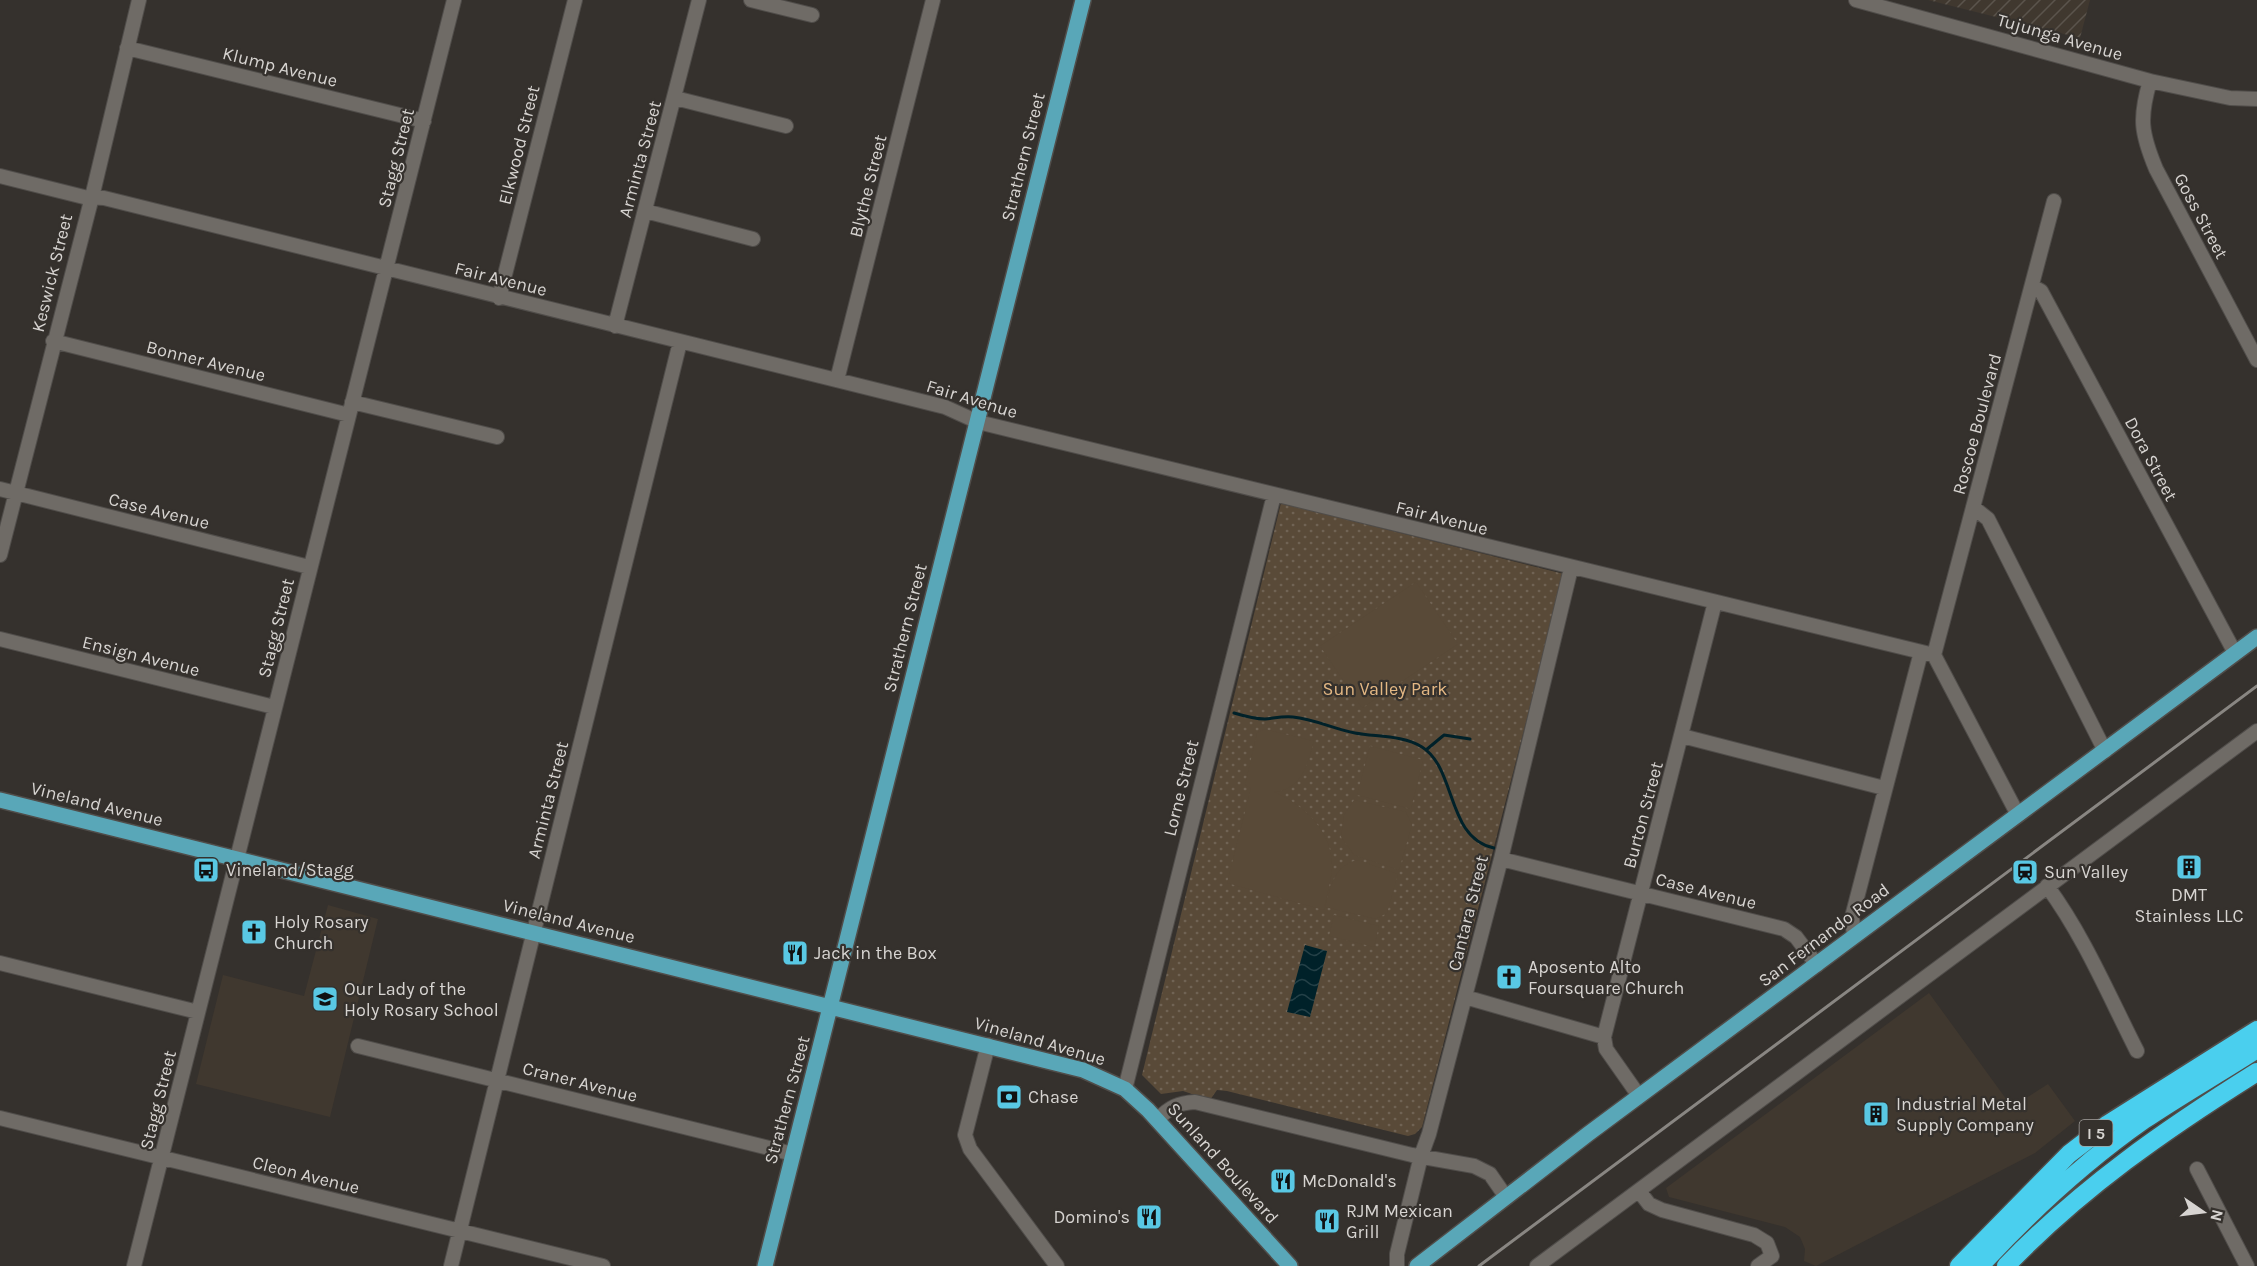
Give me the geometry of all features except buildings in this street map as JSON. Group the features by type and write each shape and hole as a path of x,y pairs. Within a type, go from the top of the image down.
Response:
{"highway":[{"name":"I 5","path":"1959,1266 2069,1154 2108,1124 2257,1030"},
{"path":"1980,1266 2034,1210 2092,1160 2144,1120 2257,1049"},
{"path":"1990,1266 2023,1231 2113,1154 2200,1093 2257,1057"},
{"name":"I 5","path":"2006,1266 2064,1208 2108,1173 2179,1121 2252,1077"}],"main road":[{"name":"Strathern Street","path":"765,1266 1083,0"},
{"name":"San Fernando Road","path":"1417,1266 1639,1096 2257,637"},
{"name":"Vineland Avenue","path":"0,800 988,1045 1083,1070 1125,1089"},
{"name":"Sunland Boulevard","path":"1125,1089 1158,1119 1290,1266"}],"street":[{"name":"Keswick Street","path":"0,555 53,341 92,197 139,0"},
{"name":"Stagg Street","path":"134,1266 453,0"},
{"name":"Elkwood Street","path":"499,298 575,0"},
{"name":"Arminta Street","path":"615,326 699,0"},
{"path":"751,0 812,15"},
{"name":"Blythe Street","path":"837,380 933,0"},
{"name":"Tujunga Avenue","path":"1856,0 2150,81 2230,98 2257,99"},
{"name":"Klump Avenue","path":"127,48 424,121"},
{"name":"Goss Street","path":"2150,81 2141,122 2144,141 2156,169 2257,360"},
{"path":"675,98 786,126"},
{"name":"Fair Avenue","path":"0,176 387,268 499,298 945,407 978,422 1927,654"},
{"name":"Roscoe Boulevard","path":"1854,936 1852,917 1884,788 1973,507 2054,201"},
{"path":"645,211 753,239"},
{"name":"Dora Street","path":"2031,286 2041,291 2235,653"},
{"name":"Bonner Avenue","path":"53,341 351,409 497,438"},
{"name":"Arminta Street","path":"451,1266 680,342"},
{"name":"Case Avenue","path":"0,489 309,567"},
{"name":"Lorne Street","path":"1125,1089 1274,495"},
{"path":"1973,507 1988,519 2105,751"},
{"name":"Cantara Street","path":"1397,1266 1397,1254 1421,1156 1466,997 1571,568"},
{"name":"Burton Street","path":"1604,1037 1715,602"},
{"name":"Ensign Avenue","path":"0,639 274,707"},
{"path":"1927,654 2018,815"},
{"path":"1537,1266 2257,731"},
{"path":"1682,736 1884,788"},
{"name":"Case Avenue","path":"1501,859 1784,929 1796,937 1816,965"},
{"path":"2047,886 2061,904 2137,1051"},
{"path":"0,963 198,1012"},
{"path":"1466,997 1604,1037 1606,1048 1639,1096"},
{"path":"988,1045 965,1135 970,1149 1057,1266"},
{"name":"Craner Avenue","path":"358,1046 793,1154"},
{"path":"1158,1119 1169,1108 1181,1103 1195,1102 1482,1169 1490,1174 1506,1197"},
{"name":"Cleon Avenue","path":"0,1118 603,1266"},
{"path":"2197,1168 2247,1266"},
{"path":"1639,1191 1649,1204 1662,1210 1754,1235 1767,1243 1771,1261 1758,1266"}],"shaded area":[{"path":"1928,0 2090,0 2080,38"},
{"path":"328,905 378,919 330,1117 196,1084 223,975 304,996"},
{"path":"1929,993 2012,1107 2048,1084 2075,1121 2035,1153 1816,1266 1804,1261 1805,1249 1800,1237 1785,1227 1669,1197 1666,1188"}],"green space":[{"name":"Sun Valley Park","path":"1281,503 1564,574 1422,1127 1415,1134 1408,1136 1227,1091 1217,1090 1210,1100 1183,1091 1161,1094 1142,1075"},
{"path":"1416,582 1458,644 1362,708 1320,646"},
{"path":"1264,729 1314,741 1302,775 1291,786 1274,792 1296,804 1323,832 1331,856 1332,869 1324,910 1227,883 1251,788 1245,785 1257,733"},
{"path":"1370,746 1423,760 1411,809 1357,795"},
{"path":"1354,800 1406,812 1412,825 1399,870 1354,855 1341,837 1344,815"},
{"path":"1358,860 1398,874 1387,913 1376,919 1325,907 1335,877 1344,866"},
{"path":"1334,915 1379,926 1374,947 1329,936"}],"water":[{"path":"1305,945 1327,951 1310,1017 1287,1012"}],"waterway":[{"path":"1234,713 1261,719 1301,718 1355,733 1398,738 1415,743 1433,757 1467,831 1479,842 1494,848"},
{"path":"1426,750 1444,735 1470,739"}],"railway":[{"path":"1479,1266 2257,686"}],"place":[{"name":"DMT Stainless LLC","path":"2189,867"},
{"name":"Vineland/Stagg","path":"206,870"},
{"name":"Sun Valley","path":"2025,872"},
{"name":"Holy Rosary Church","path":"254,932"},
{"name":"Jack in the Box","path":"795,953"},
{"name":"Aposento Alto Foursquare Church","path":"1509,977"},
{"name":"Our Lady of the Holy Rosary School","path":"325,999"},
{"name":"Chase","path":"1009,1097"},
{"name":"Industrial Metal Supply Company","path":"1876,1114"},
{"name":"McDonald's","path":"1283,1181"},
{"name":"Domino's","path":"1149,1217"},
{"name":"RJM Mexican Grill","path":"1327,1221"}]}
